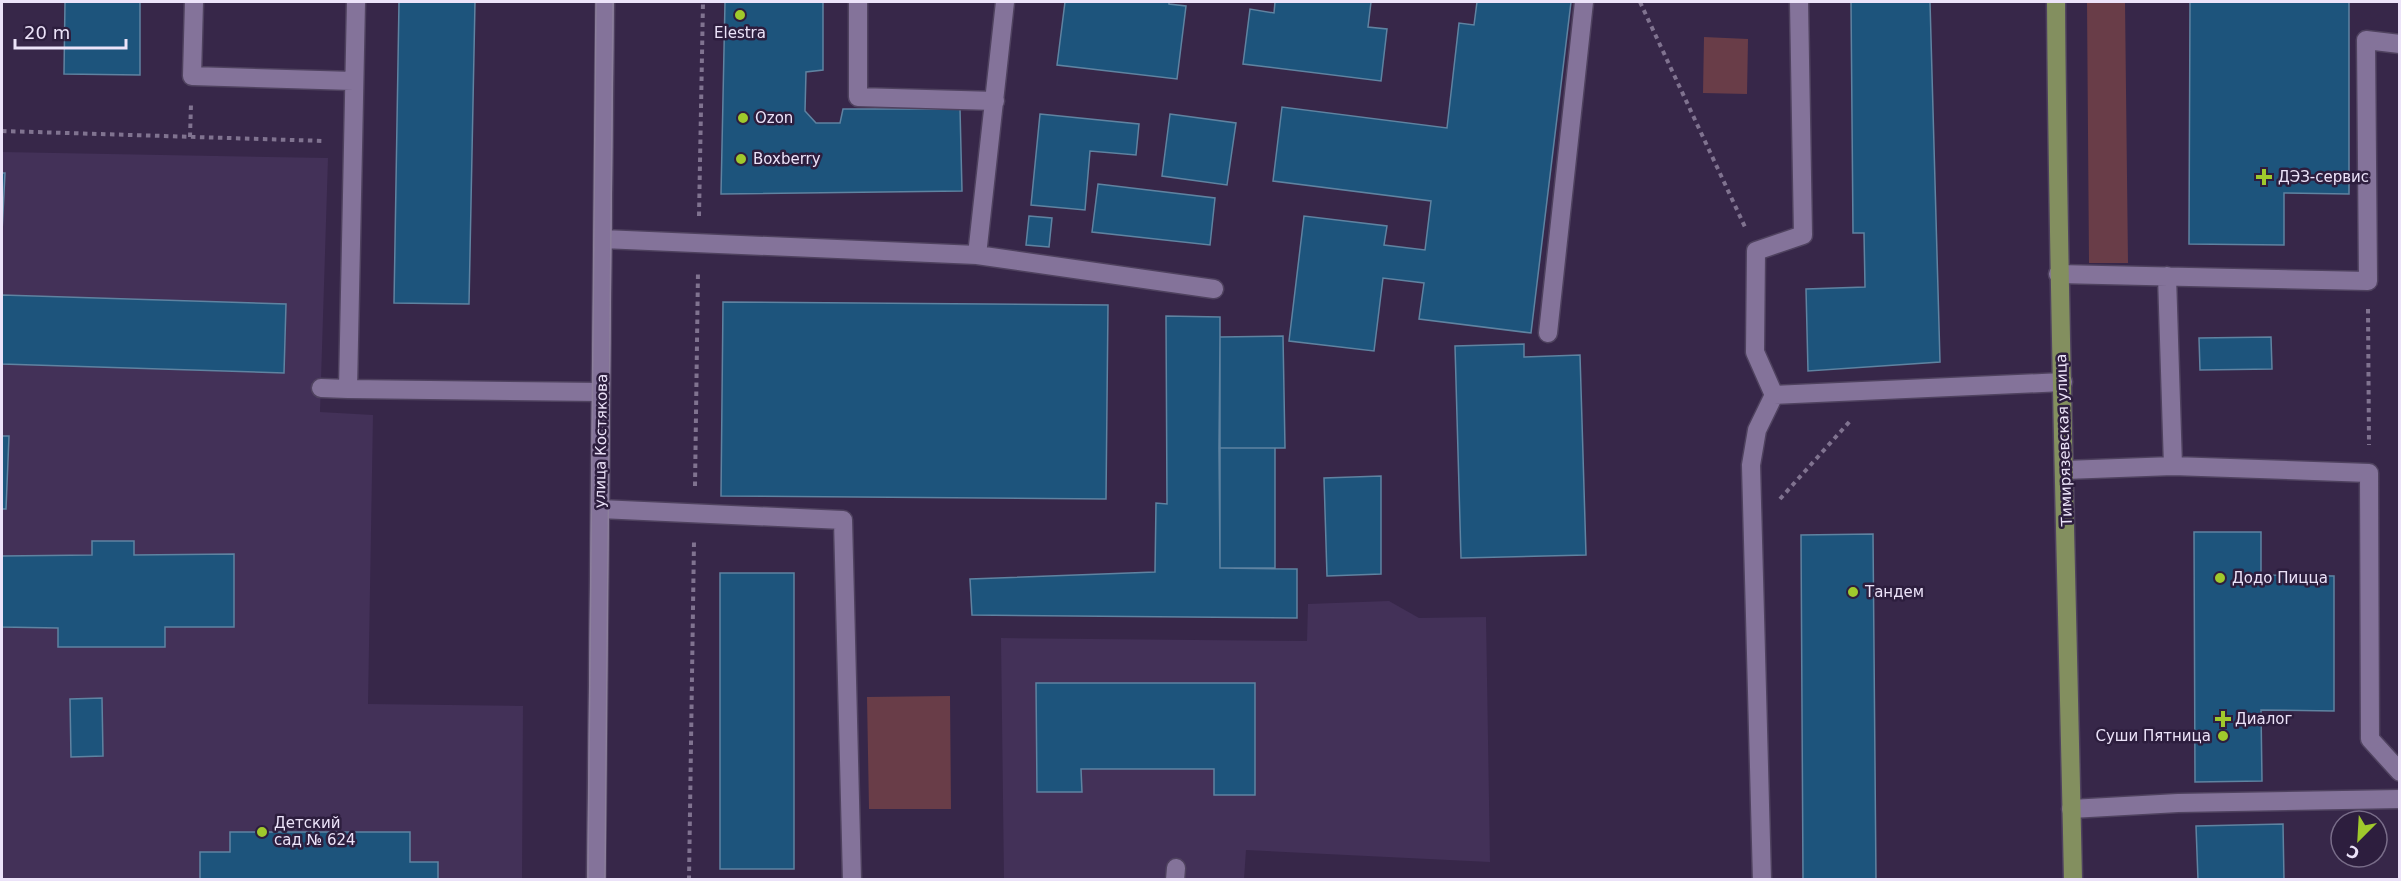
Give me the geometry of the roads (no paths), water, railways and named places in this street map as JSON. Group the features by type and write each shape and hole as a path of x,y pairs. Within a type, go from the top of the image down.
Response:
{"main road":[{"name":"Тимирязевская улица","path":"2056,2 2058,274 2066,470 2073,879"}],"street":[{"path":"194,2 192,76 353,81"},
{"path":"348,389 351,142 356,2"},
{"name":"улица Костякова","path":"596,879 605,2"},
{"path":"858,2 858,97 995,101"},
{"path":"977,255 1005,2"},
{"path":"1548,333 1584,2"},
{"path":"1762,879 1751,465 1757,430 1774,395 1755,352 1756,251 1803,235 1799,2"},
{"path":"2058,274 2368,281 2366,39 2400,45"},
{"path":"603,239 977,255 1214,289"},
{"path":"2167,276 2173,466"},
{"path":"1774,395 2063,382"},
{"path":"321,388 601,392"},
{"path":"2066,470 2173,466 2369,473 2370,740 2400,772"},
{"path":"600,508 843,520 852,879"},
{"path":"2071,809 2178,803 2400,799"}],"tram line":[{"path":"588,880 596,2"},
{"path":"605,880 613,2"}],"place":[{"name":"Elestra","path":"740,15"},
{"name":"Ozon","path":"743,118"},
{"name":"Boxberry","path":"741,159"},
{"name":"ДЭЗ-сервис","path":"2264,177"},
{"name":"Додо Пицца","path":"2220,578"},
{"name":"Тандем","path":"1853,592"},
{"name":"Диалог","path":"2223,719"},
{"name":"Суши Пятница","path":"2223,736"},
{"name":"Детский сад № 624","path":"262,832"}]}
